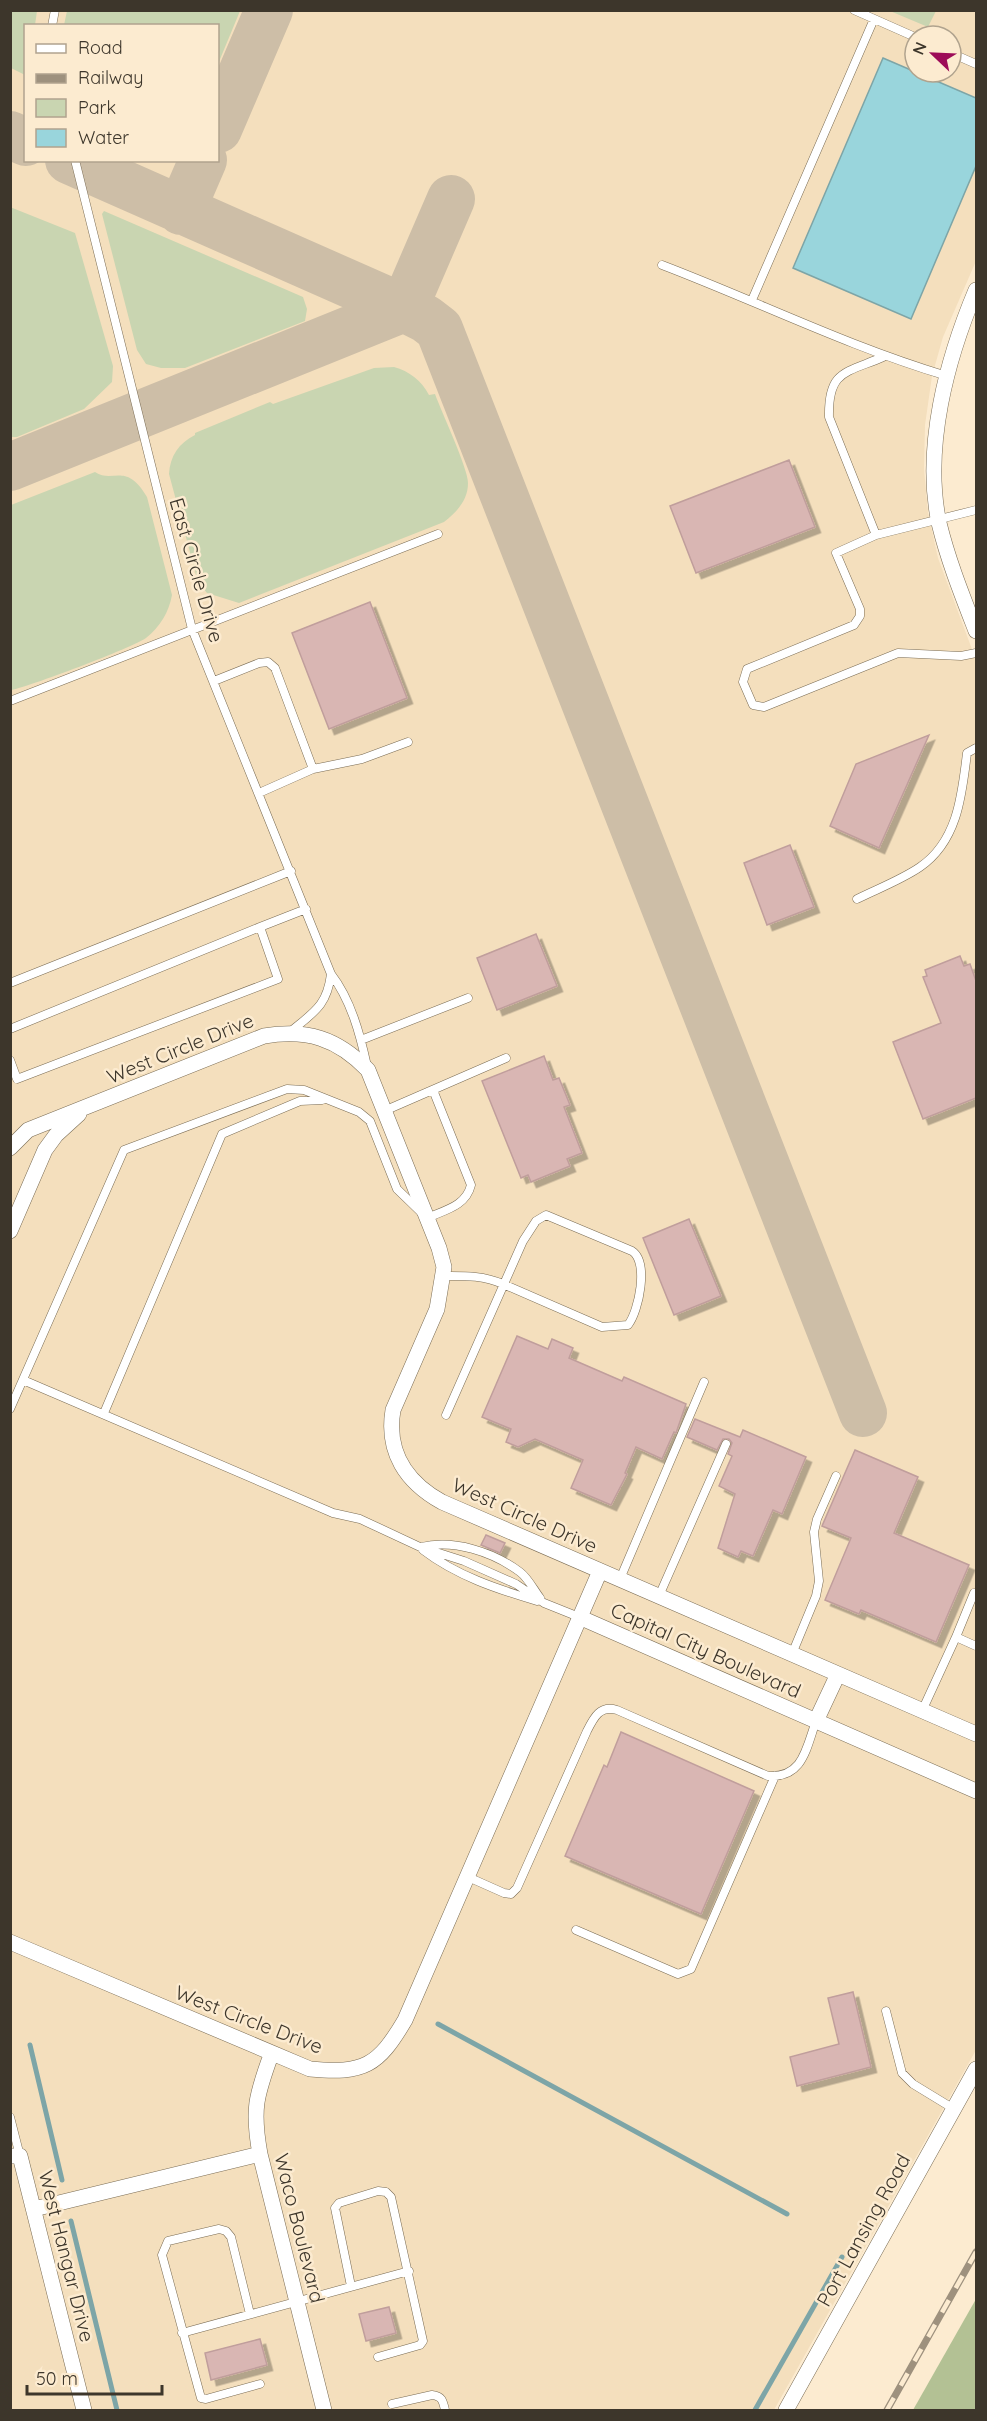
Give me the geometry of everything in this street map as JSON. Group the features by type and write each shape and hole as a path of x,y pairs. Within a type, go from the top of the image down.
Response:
{"street":[{"path":"976,290 947,376 937,428 935,478 939,520 953,571 976,631"},
{"name":"West Circle Drive","path":"10,1148 28,1130 264,1036 290,1032 312,1035 336,1044 355,1057 368,1070 439,1248 444,1267 437,1309 393,1410 390,1426 399,1462 409,1478 425,1492 442,1502 600,1571 405,2020 388,2050 367,2064 339,2072 310,2069 271,2055 10,1942"},
{"path":"10,1231 45,1150 56,1135 83,1109"},
{"name":"Capital City Boulevard","path":"600,1571 976,1734"},
{"name":"Capital City Boulevard","path":"579,1617 976,1791"},
{"name":"Capital City Boulevard","path":"816,1721 838,1674"},
{"name":"Waco Boulevard","path":"271,2055 259,2088 254,2121 260,2154 324,2410"},
{"name":"Port Lansing Road","path":"786,2410 976,2069"},
{"path":"34,2209 260,2154"},
{"name":"West Hangar Drive","path":"15,2156 34,2209 84,2410"}],"lane":[{"path":"854,10 903,32"},
{"path":"752,300 874,19"},
{"name":"East Circle Drive","path":"75,162 192,629 331,974 342,988 361,1040 368,1070"},
{"path":"662,265 752,300 798,323 883,357 947,376"},
{"path":"876,535 829,417 829,402 838,376 883,357"},
{"path":"976,510 876,535 836,553 860,609 860,616 854,625 747,669 743,682 753,705 764,707 898,653 961,656 976,653"},
{"path":"10,701 438,534"},
{"path":"214,681 259,663 268,662 274,668 313,769"},
{"path":"259,793 313,769 362,759 408,742"},
{"path":"857,899 921,867 944,842 958,813 967,753 976,748"},
{"path":"10,983 291,871"},
{"path":"10,1029 306,909"},
{"path":"10,1060 17,1079 278,979 260,927"},
{"path":"290,1032 318,1010 328,996 331,974"},
{"path":"361,1040 468,998"},
{"path":"384,1111 506,1059"},
{"path":"10,1409 124,1150 287,1089 304,1090 359,1112 370,1121 398,1189 427,1218 462,1202 468,1195 471,1185 434,1090"},
{"path":"104,1413 222,1134 300,1101 327,1100"},
{"path":"442,1276 476,1275 503,1284 602,1327 619,1327 628,1325 634,1317 642,1264 639,1255 633,1251 546,1215 536,1221 529,1230 503,1284 446,1415"},
{"path":"23,1380 333,1513 360,1519 420,1547 464,1561 516,1584 544,1603"},
{"path":"620,1579 704,1382"},
{"path":"658,1596 726,1444"},
{"path":"792,1654 819,1581 814,1532 817,1519 836,1476"},
{"path":"420,1547 438,1543 461,1546 489,1556 521,1573 544,1603"},
{"path":"420,1547 441,1564 491,1588 544,1603 579,1617"},
{"path":"922,1711 974,1593 976,1594"},
{"path":"956,1637 976,1646"},
{"path":"468,1877 504,1893 511,1894 517,1888 594,1717 599,1711 609,1707 768,1776 791,1773 801,1761 816,1721"},
{"path":"576,1930 678,1974 691,1969 776,1776"},
{"path":"886,2011 902,2073 913,2084 954,2109"},
{"path":"10,2117 15,2156"},
{"path":"351,2286 335,2208 339,2203 378,2191 386,2192 391,2197 423,2342 420,2345 378,2357"},
{"path":"250,2314 231,2237 226,2231 219,2229 168,2241 162,2255 201,2398 206,2400 260,2384"},
{"path":"182,2333 409,2271"},
{"path":"392,2404 438,2395 443,2400 445,2410"}],"shaded area":[{"path":"11,11 976,11 976,261 943,337 932,376 925,425 924,469 928,513 938,558 976,660 976,2050 774,2410 11,2410"}],"green space":[{"path":"67,10 240,11 219,62 219,24 64,24"},
{"path":"10,11 37,11 35,24 24,24 24,74 11,68"},
{"path":"890,11 936,11 930,24 921,24"},
{"path":"10,207 75,233 113,366 112,382 84,409 17,437 10,437"},
{"path":"104,211 303,297 307,309 305,321 185,368 161,368 146,364 137,350 102,214"},
{"path":"394,367 415,377 429,395 435,394 467,476 468,489 457,510 444,522 239,603 207,593 198,582 169,474 171,461 180,446 195,433 270,402 273,404 374,368"},
{"path":"95,472 108,476 126,476 139,486 147,497 172,595 169,607 156,629 137,643 57,675 11,690 11,505"},
{"path":"976,2299 976,2410 913,2410"}],"water":[{"path":"883,58 903,67 903,84 943,84 976,98 976,166 911,319 793,268"}],"building":[{"path":"789,460 815,527 696,573 670,506"},
{"path":"370,602 407,698 329,729 292,633"},
{"path":"929,735 879,848 830,826 856,764"},
{"path":"790,845 814,907 767,925 744,863"},
{"path":"536,934 557,986 497,1010 477,958"},
{"path":"960,956 964,966 970,964 976,981 976,1098 923,1119 893,1042 941,1023 923,977 927,976 925,970"},
{"path":"544,1056 553,1080 559,1078 570,1105 564,1107 582,1153 567,1159 570,1166 531,1182 528,1175 521,1178 482,1081"},
{"path":"689,1219 721,1296 674,1315 643,1238"},
{"path":"517,1336 548,1349 552,1339 573,1348 569,1358 622,1381 624,1377 686,1404 676,1433 674,1432 662,1459 636,1447 625,1473 627,1474 611,1505 571,1488 583,1460 535,1439 518,1447 506,1442 511,1429 482,1417"},
{"path":"695,1419 740,1437 743,1430 806,1457 782,1514 773,1510 753,1556 741,1551 738,1557 718,1548 735,1494 719,1486 732,1456 728,1454 732,1443 729,1439 723,1439 717,1450 687,1437"},
{"path":"855,1450 918,1477 894,1533 969,1565 936,1642 861,1610 859,1614 825,1600 851,1538 822,1526"},
{"path":"486,1535 505,1543 500,1553 481,1545"},
{"path":"621,1732 754,1791 701,1914 565,1856 604,1765 607,1767"},
{"path":"853,1992 871,2067 797,2086 790,2057 839,2044 828,1998"},
{"path":"389,2307 396,2333 366,2341 359,2314"},
{"path":"260,2339 267,2365 211,2380 205,2353"}],"waterway":[{"path":"438,2024 787,2214"},
{"path":"30,2045 62,2180"},
{"path":"71,2221 117,2410"},
{"path":"755,2410 842,2257"}],"taxiway":[{"path":"219,127 269,10"},
{"path":"10,135 24,141"},
{"path":"74,162 404,308 451,199"},
{"path":"181,211 202,162"},
{"path":"10,467 404,308 426,319 439,329 863,1413"}],"railway":[{"path":"887,2410 976,2252"}]}
